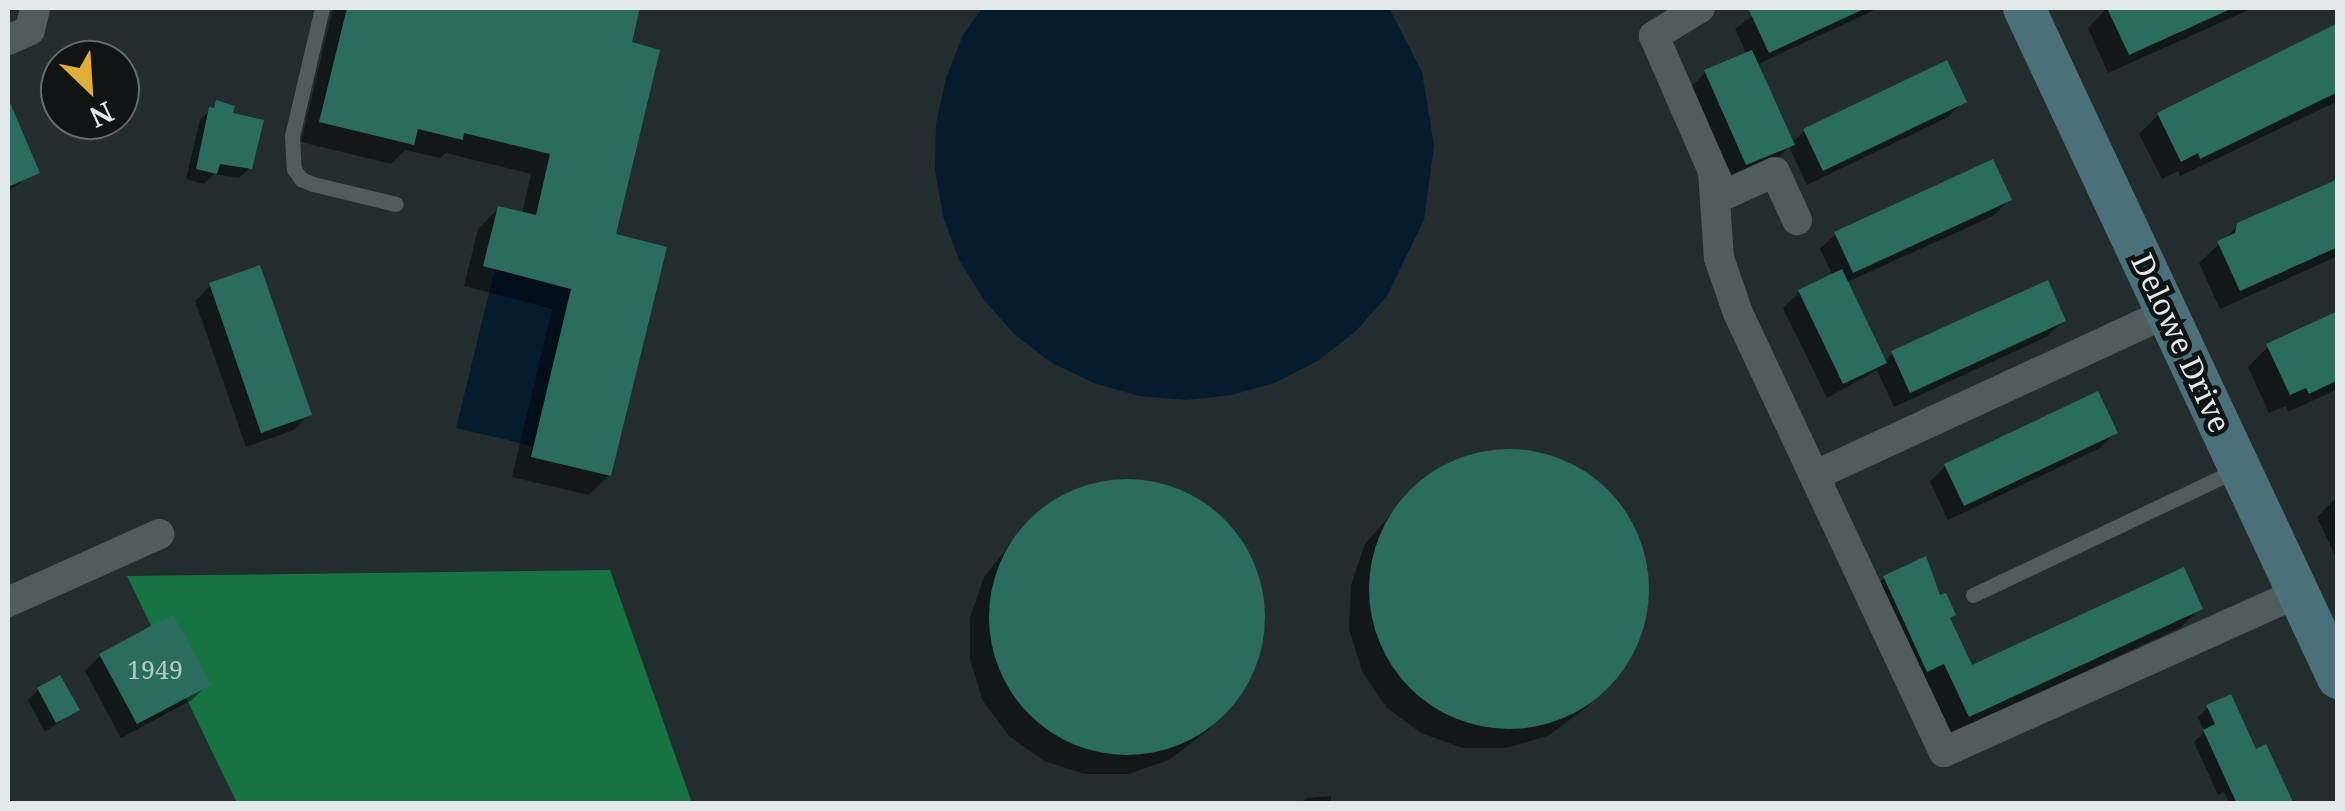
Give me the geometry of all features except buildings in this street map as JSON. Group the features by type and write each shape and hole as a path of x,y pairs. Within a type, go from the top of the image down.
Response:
{"street":[{"path":"8,40 30,30 34,8"},
{"path":"1700,8 1654,36 1713,172 1724,195 1775,172 1797,220"},
{"name":"Delowe Drive","path":"2024,8 2338,678"},
{"path":"1713,172 1719,258 1725,276 1944,752 2298,593"},
{"path":"1816,475 2167,312"},
{"path":"8,602 159,534"}],"lane":[{"path":"322,8 292,136 294,168 300,179 313,184 396,204"},
{"path":"1973,595 2240,469"}],"green space":[{"path":"610,570 692,803 237,803 127,576"}],"water":[{"path":"982,8 1389,8 1422,72 1434,146 1424,220 1387,296 1356,331 1319,360 1277,382 1232,395 1186,400 1139,396 1094,383 1052,363 1015,335 984,300 959,260 943,216 935,170 936,124 946,78 963,35"},
{"path":"495,269 571,289 533,446 456,428"}]}
